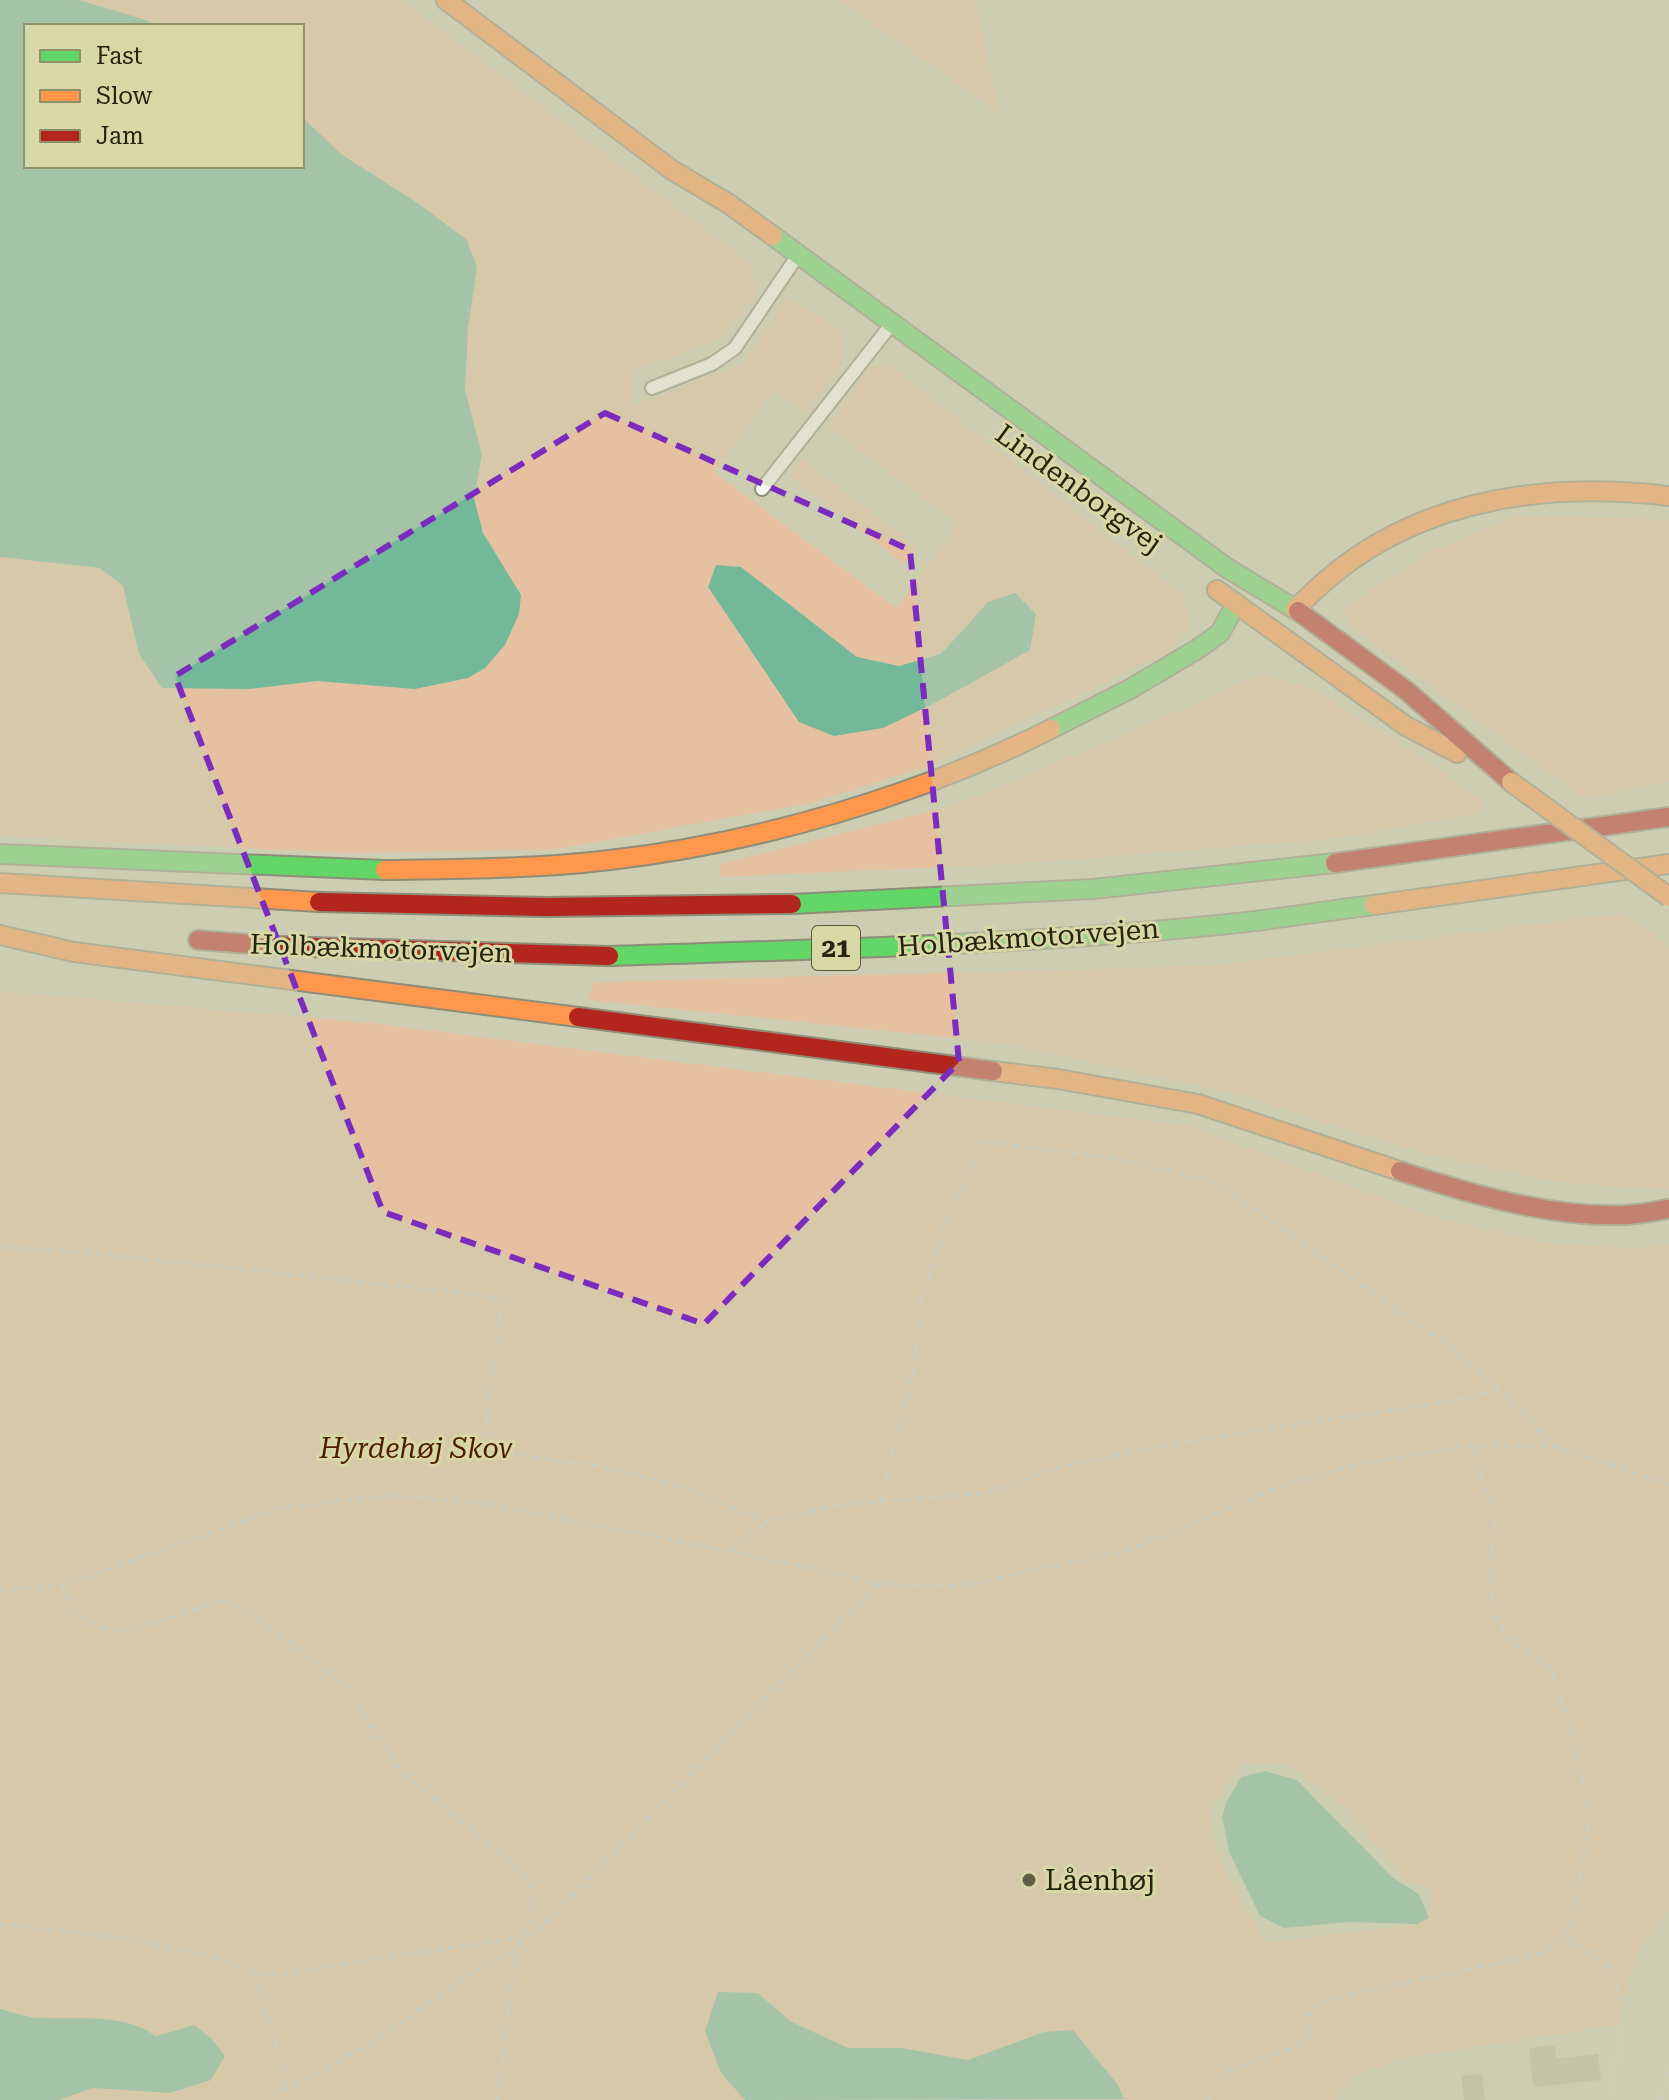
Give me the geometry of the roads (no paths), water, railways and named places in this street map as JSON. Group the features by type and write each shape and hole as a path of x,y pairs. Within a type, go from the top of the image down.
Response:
{"main road":[{"name":"Lindenborgvej","path":"446,0 672,170 748,241"},
{"name":"Lindenborgvej","path":"672,170 729,204 1227,568 1406,726 1508,780"},
{"path":"768,258 792,276"},
{"path":"0,854 371,871 610,860 706,844 815,819 936,779 1039,735 1130,689 1220,633 1261,621 1291,625 1318,584 1378,544 1443,513 1493,499 1546,490 1627,488 1669,496"},
{"path":"1198,575 1261,621"},
{"path":"1220,633 1236,604"},
{"name":"Lindenborgvej","path":"1291,625 1407,691 1508,780 1669,897"},
{"name":"Holbækmotorvejen","path":"0,883 321,901 578,908 846,902 1094,889 1323,866 1669,817"},
{"name":"Holbækmotorvejen","path":"184,939 276,946 606,956 840,948 1247,922 1669,864"},
{"path":"0,925 61,930"},
{"path":"0,935 89,954 1058,1079 1198,1104 1477,1196 1567,1211 1625,1215 1669,1209"}],"lane":[{"path":"652,388 712,364 735,348 792,276 798,255"},
{"path":"762,489 892,323"}],"place":[{"name":"Låenhøj","path":"1029,1880"}],"park label":[{"name":"Hyrdehøj Skov","path":"416,1448"}]}
